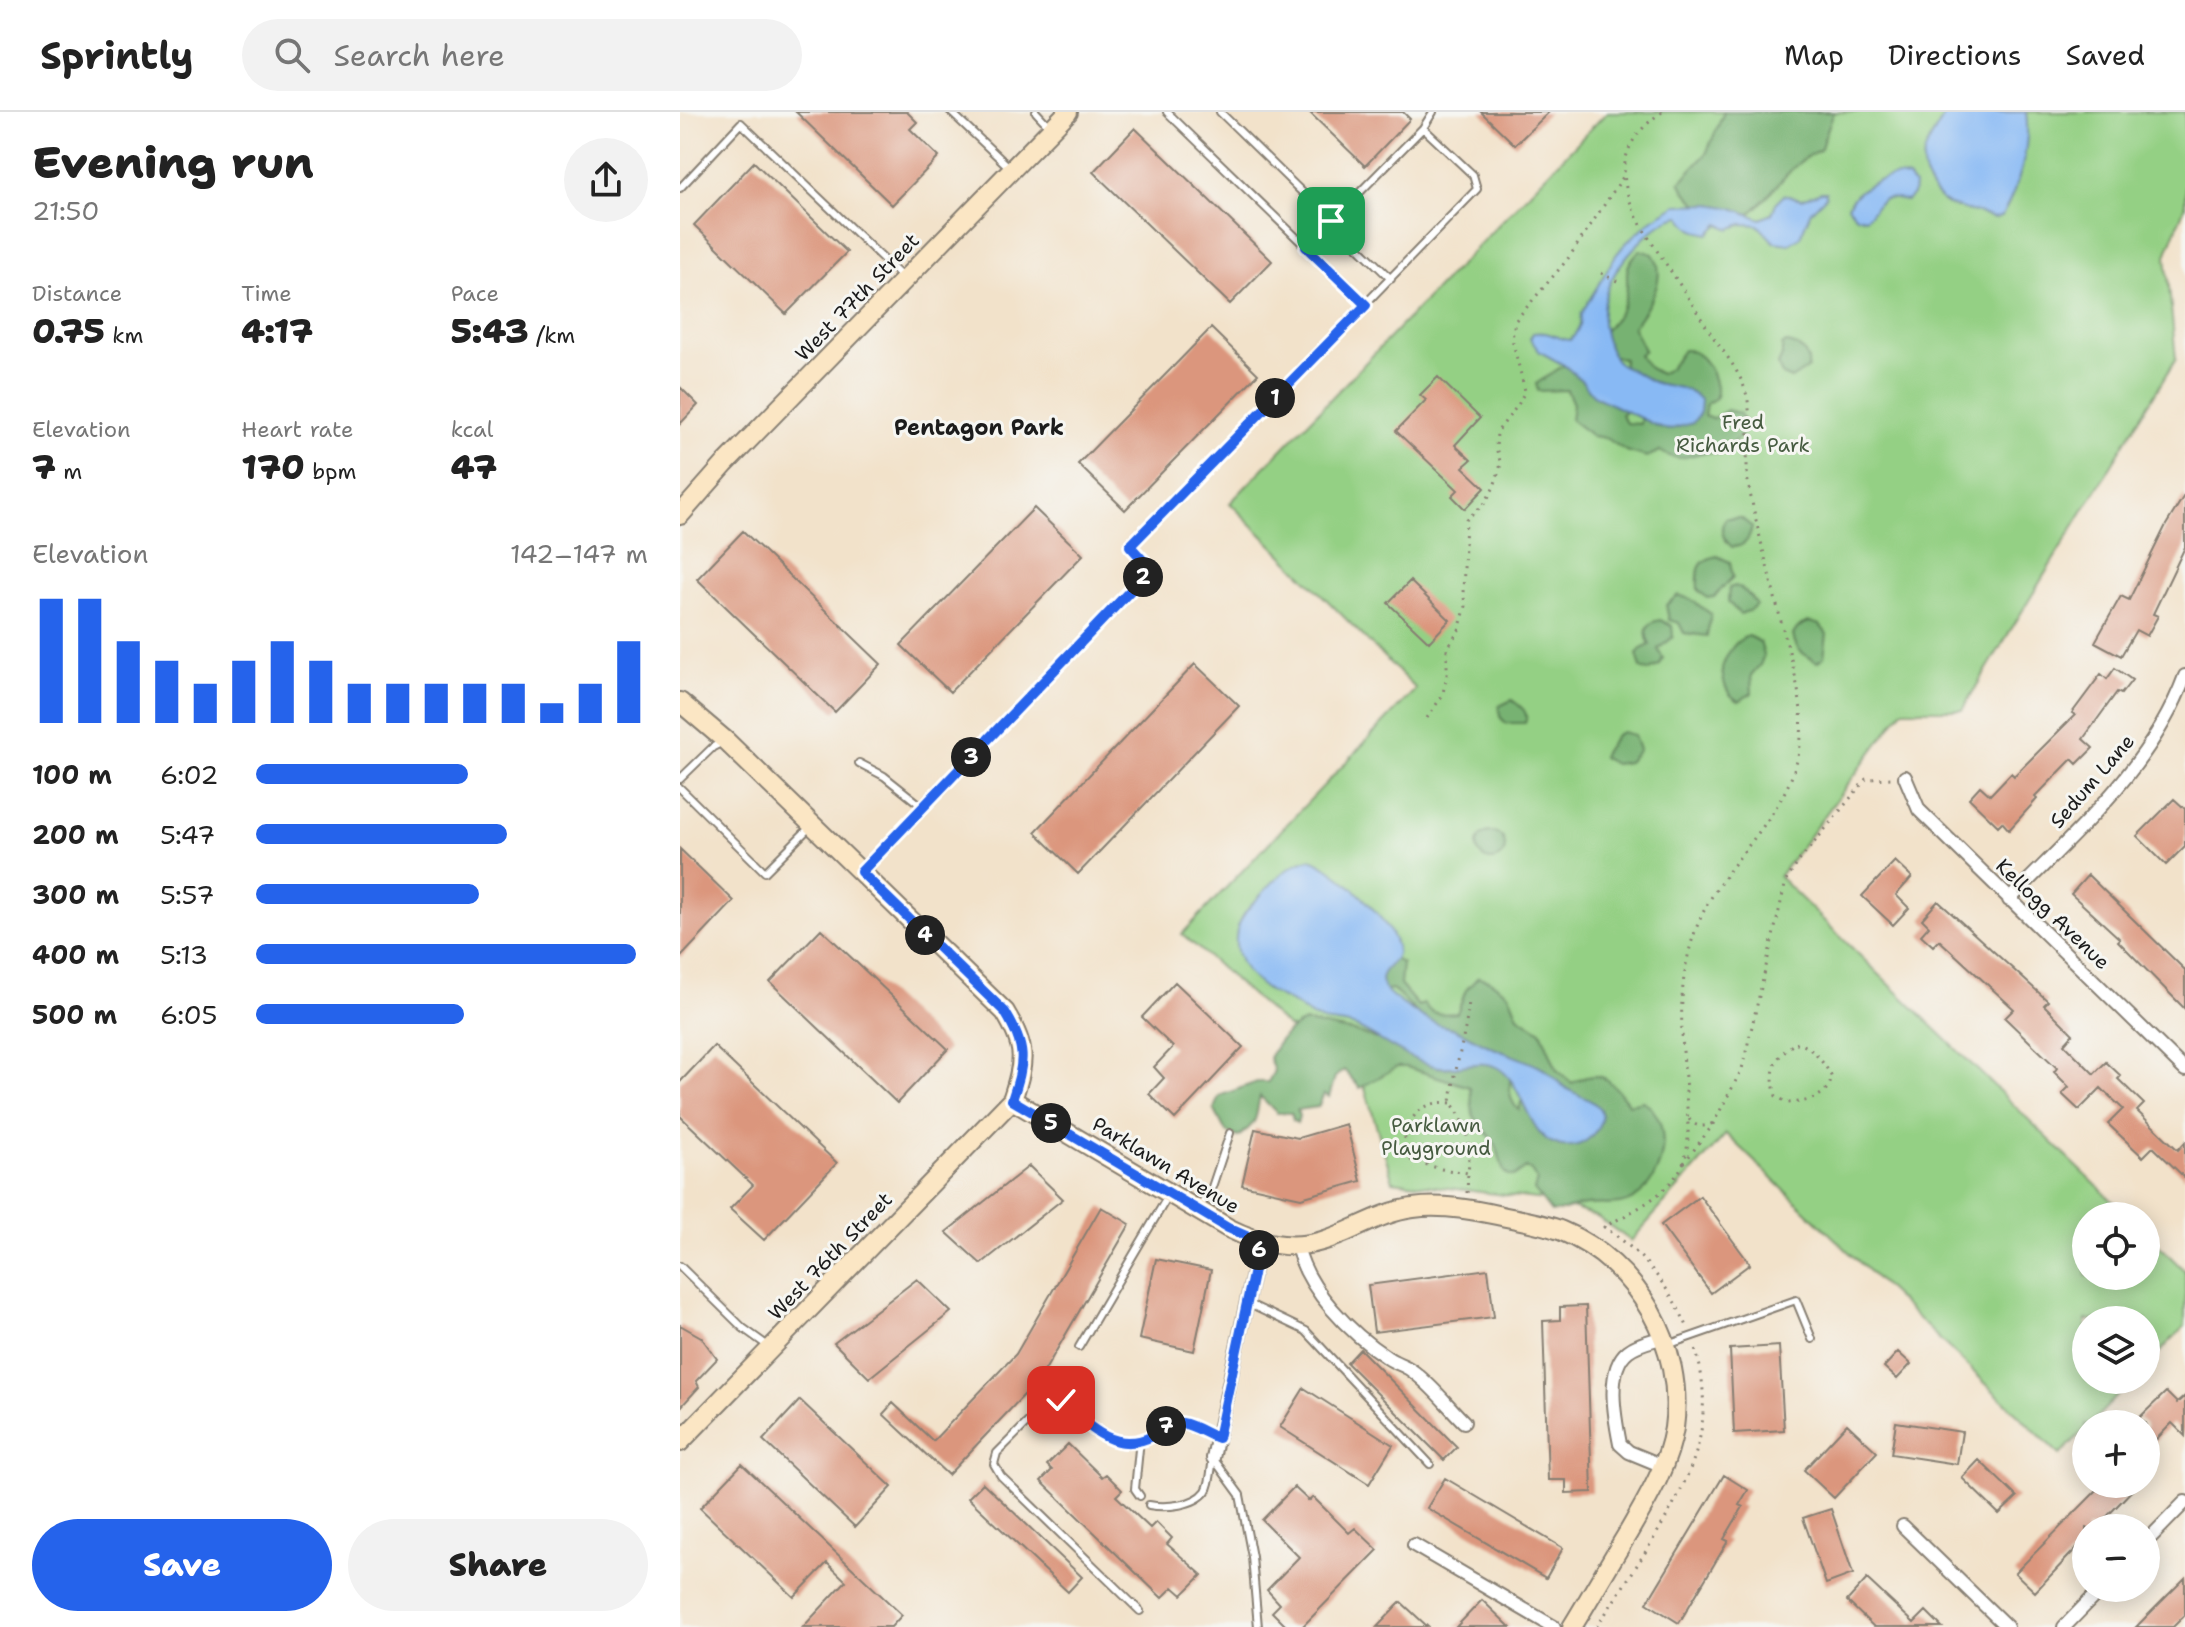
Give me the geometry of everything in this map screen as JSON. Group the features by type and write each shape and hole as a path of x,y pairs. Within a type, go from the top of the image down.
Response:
{"street":[{"name":"West 77th Street","path":"680,515 725,464 1068,112"},
{"name":"Sedum Lane","path":"2009,900 2120,786 2172,710 2185,676"},
{"path":"680,702 726,741 1005,1012 1020,1037 1022,1068 1012,1100"},
{"name":"Kellogg Avenue","path":"1905,777 1919,810 2185,1070"},
{"name":"Parklawn Avenue","path":"1012,1100 1228,1228 1260,1242 1297,1245 1322,1241 1378,1216 1412,1208 1449,1207 1562,1231 1592,1247 1620,1270 1642,1296 1660,1326 1676,1393 1674,1429 1663,1466 1649,1497 1572,1627"},
{"name":"West 76th Street","path":"680,1442 1012,1100"},
{"path":"1213,1458 1260,1242"},
{"path":"1297,1245 1306,1274 1332,1307 1369,1345 1411,1370 1464,1422"},
{"path":"1663,1466 1629,1452 1620,1444 1614,1379 1625,1353 1636,1346 1665,1341"},
{"path":"2160,1528 2185,1502"},
{"path":"1903,1526 2007,1627"},
{"path":"1414,1545 1547,1625"},
{"path":"2064,1627 2088,1602"}],"lane":[{"path":"951,112 1012,170"},
{"path":"1036,112 1052,128"},
{"path":"1167,112 1366,305"},
{"path":"1220,112 1391,279"},
{"path":"1306,247 1423,128 1433,112"},
{"path":"680,188 741,123 905,279"},
{"path":"861,872 1151,569 1130,546 1477,189 1473,175 1423,128"},
{"path":"680,779 713,747 726,741"},
{"path":"859,763 884,776 923,807"},
{"path":"680,788 765,872 812,825"},
{"path":"1198,1210 1212,1187 1230,1133"},
{"path":"1079,1347 1170,1193"},
{"path":"680,1266 743,1328 771,1348"},
{"path":"1665,1341 1796,1300 1812,1339"},
{"path":"1247,1303 1306,1331 1430,1464"},
{"path":"1140,1611 1001,1476 994,1464 997,1453 1051,1399 1061,1400 1105,1439 1131,1442 1181,1422 1218,1438"},
{"path":"1140,1439 1135,1489 1140,1496"},
{"path":"1149,1505 1160,1507 1196,1499 1206,1490 1213,1458"},
{"path":"1213,1458 1240,1495 1252,1557 1258,1627"}],"path":[{"path":"1662,112 1646,125 1628,155 1625,174 1627,199 1637,220 1729,359 1746,391 1749,410 1748,482 1793,668 1802,722 1800,750 1786,792 1711,897 1690,947 1682,1001 1687,1116 1682,1165"},
{"path":"1427,718 1442,696 1447,677 1447,649 1459,630 1466,606 1463,594 1466,520 1485,503 1494,487 1501,464 1496,448 1497,432 1525,391 1512,339 1515,321 1567,260 1625,174"},
{"path":"1601,273 1619,282"},
{"path":"1604,1227 1662,1190 1713,1123 1742,1069 1786,881 1799,861 1866,779 1905,777"},
{"path":"1451,1103 1469,1001"},
{"path":"1796,1043 1805,1043 1811,1048 1832,1078 1822,1096 1806,1100 1788,1103 1776,1096 1774,1089 1772,1071 1778,1057 1796,1043"},
{"path":"1467,1194 1468,1173 1468,1140 1460,1114 1451,1103 1441,1101 1423,1107 1416,1113 1404,1135 1404,1147 1411,1160 1468,1173"},
{"path":"1687,1116 1697,1126 1713,1123"}],"green space":[{"name":"Fred Richards Park","path":"1607,112 2185,112 2185,206 2166,256 2176,359 1962,710 1903,710 1779,877 2114,1202 2072,1202 2072,1290 2160,1290 2160,1247 2185,1271 2185,1326 2160,1352 2160,1306 2072,1306 2072,1394 2119,1394 2104,1410 2072,1410 2072,1443 2060,1455 1726,1134 1631,1241 1597,1217 1552,1201 1393,1181 1353,1049 1288,1027 1182,934 1416,689 1230,503"},
{"path":"1724,112 1836,112 1820,150 1798,163 1762,203 1741,220 1698,204 1680,182 1706,154"},
{"path":"1640,250 1653,254 1659,272 1655,292 1633,327 1644,350 1639,355 1649,368 1660,374 1670,368 1683,350 1698,354 1704,360 1715,382 1716,398 1706,404 1704,416 1712,419 1727,410 1739,413 1745,421 1742,435 1719,454 1702,453 1676,458 1660,451 1647,457 1626,451 1606,438 1592,436 1571,420 1573,404 1567,390 1538,391 1536,384 1570,361 1630,409 1621,414 1626,423 1640,424 1638,407 1623,368 1624,359 1607,354 1599,337 1623,304 1627,291 1627,269"},
{"path":"1786,343 1796,345 1803,351 1808,363 1808,368 1791,379 1782,375 1778,365 1782,346"},
{"path":"1726,518 1741,518 1752,527 1744,544 1732,547 1726,541 1722,530"},
{"path":"1717,556 1730,562 1733,577 1714,597 1707,598 1698,590 1698,572 1705,560"},
{"path":"1735,586 1747,593 1756,605 1751,610 1740,614 1728,602 1729,588"},
{"path":"1678,595 1690,599 1711,614 1707,636 1684,633 1679,623 1669,620 1666,605"},
{"path":"1660,620 1672,626 1673,637 1658,649 1663,658 1660,665 1648,671 1641,668 1637,654 1650,645 1647,633 1651,623"},
{"path":"1810,622 1820,625 1827,634 1824,657 1817,662 1798,649 1794,641 1796,630"},
{"path":"1749,636 1760,642 1764,655 1751,675 1752,693 1739,701 1726,688 1722,668 1732,648 1739,640"},
{"path":"1512,700 1525,712 1525,723 1506,723 1500,717 1499,706"},
{"path":"1622,732 1634,735 1639,750 1628,762 1614,764 1602,757 1616,735"},
{"path":"1491,832 1501,836 1505,846 1501,856 1491,860 1481,856 1477,846 1481,836"},
{"path":"1390,957 1402,963 1400,985 1418,1006 1424,1004 1430,1011 1438,1013 1457,1013 1466,990 1478,977 1489,980 1509,994 1518,1016 1541,1031 1557,1070 1572,1083 1600,1076 1612,1084 1629,1104 1643,1101 1653,1110 1662,1135 1662,1150 1653,1178 1645,1189 1635,1198 1622,1203 1551,1212 1534,1190 1537,1180 1531,1171 1526,1168 1515,1176 1504,1172 1496,1145 1473,1115 1470,1087 1406,1067 1397,1067 1360,1088 1344,1070 1335,1077 1329,1097 1324,1094 1318,1107 1297,1110 1297,1123 1293,1121 1291,1113 1277,1113 1260,1096 1250,1127 1238,1137 1226,1132 1214,1109 1219,1096 1257,1082 1268,1082 1274,1071 1269,1058 1293,1028 1305,1022 1376,1039 1432,1027 1392,989 1379,991 1371,976","holes":["1512,1068 1527,1096 1519,1110 1511,1096"]}],"water":[{"path":"1946,112 2026,112 2027,139 2022,166 2002,216 1995,218 1949,205 1930,186 1924,172 1924,154"},
{"path":"1899,176 1908,178 1914,185 1913,195 1907,201 1885,199 1865,218 1856,216 1848,206 1856,194 1869,185"},
{"path":"1826,192 1826,196 1811,211 1800,237 1789,244 1774,242 1758,225 1742,224 1730,229 1719,224 1709,234 1699,232 1681,216 1666,221 1644,238 1612,279 1603,308 1603,324 1614,358 1651,381 1696,395 1701,401 1700,412 1693,423 1668,430 1594,396 1582,381 1564,365 1540,352 1530,339 1533,333 1539,332 1570,340 1580,325 1581,314 1616,255 1653,219 1677,205 1711,204 1733,208 1761,219 1772,214 1776,203 1784,195 1802,199"},
{"path":"1310,859 1349,884 1387,927 1395,941 1397,953 1381,979 1391,995 1437,1024 1540,1067 1565,1087 1593,1102 1601,1111 1601,1118 1591,1136 1581,1144 1572,1146 1557,1145 1545,1138 1536,1128 1508,1076 1498,1068 1483,1064 1442,1067 1423,1063 1354,1026 1314,1017 1258,983 1241,962 1236,938 1238,926 1244,914 1279,876 1294,865"}],"building":[{"path":"796,112 907,112 917,122 910,129 939,157 892,205"},
{"path":"1309,112 1403,112 1410,119 1365,166"},
{"path":"1481,112 1549,112 1515,145"},
{"path":"1135,128 1272,261 1230,304 1093,172"},
{"path":"754,162 847,252 786,314 694,225"},
{"path":"1211,328 1258,374 1125,510 1078,464"},
{"path":"1438,377 1480,418 1455,445 1471,460 1463,467 1485,488 1465,509 1452,496 1458,490 1396,431 1426,400 1420,395"},
{"path":"680,387 698,405 680,424"},
{"path":"2185,494 2185,547 2153,614 2158,616 2147,636 2136,630 2121,656 2095,642 2121,596 2129,600"},
{"path":"1034,508 1083,555 950,692 901,645"},
{"path":"743,531 881,664 835,712 697,579"},
{"path":"1410,581 1450,620 1429,642 1388,603"},
{"path":"1195,664 1239,706 1078,874 1035,832"},
{"path":"2115,668 2132,680 2121,694 2117,692 2083,739 2093,748 2077,764 2072,759 2035,797 2037,799 2009,830 2002,822 1998,826 1969,798 1980,786 1990,795 2011,773 2014,776 2075,715 2072,713 2101,674 2107,679"},
{"path":"2174,799 2185,809 2185,846 2166,865 2137,836"},
{"path":"680,849 734,901 680,958"},
{"path":"1895,861 1912,877 1896,895 1909,908 1893,925 1862,896"},
{"path":"2088,875 2185,970 2185,1009 2118,941 2120,939 2071,894"},
{"path":"1938,901 2048,1001 2044,1005 2073,1034 2064,1044 2094,1074 2106,1062 2121,1076 2118,1079 2144,1104 2137,1111 2178,1150 2185,1142 2185,1178 2153,1147 2143,1157 2108,1124 2123,1109 2101,1088 2079,1110 2062,1094 2069,1087 2054,1072 2057,1068 2005,1018 2014,1009 1939,940 1933,946 1921,935 1929,926 1922,919"},
{"path":"821,929 948,1049 897,1103 770,982"},
{"path":"1175,982 1243,1047 1175,1119 1149,1094 1164,1078 1154,1067 1173,1047 1142,1017"},
{"path":"714,1046 837,1163 764,1240 730,1209 753,1185 680,1116 680,1082"},
{"path":"1346,1124 1361,1181 1301,1198 1242,1185 1255,1129 1298,1138"},
{"path":"1029,1166 1063,1199 981,1264 946,1232"},
{"path":"1700,1196 1750,1264 1711,1293 1661,1225"},
{"path":"1101,1207 1130,1224 1041,1377 948,1475 883,1414 893,1403 933,1441 1016,1354"},
{"path":"1156,1259 1211,1270 1194,1351 1139,1339"},
{"path":"1488,1269 1494,1317 1374,1332 1368,1285"},
{"path":"917,1279 951,1312 869,1378 834,1343"},
{"path":"1586,1306 1592,1492 1566,1493 1566,1480 1548,1480 1543,1321 1560,1320 1560,1307"},
{"path":"680,1325 701,1337 717,1359 696,1381 699,1387 680,1408"},
{"path":"1779,1346 1784,1430 1734,1433 1730,1349"},
{"path":"1360,1349 1457,1447 1444,1460 1347,1363"},
{"path":"1898,1352 1911,1364 1897,1379 1884,1367"},
{"path":"1304,1388 1393,1445 1369,1484 1280,1427"},
{"path":"2166,1392 2177,1403 2185,1396 2185,1436 2172,1423 2160,1435 2160,1410 2147,1410"},
{"path":"800,1400 892,1487 855,1527 763,1440"},
{"path":"1896,1422 1962,1432 1957,1464 1891,1454"},
{"path":"1847,1424 1877,1452 1834,1498 1804,1470"},
{"path":"1068,1444 1102,1477 1106,1474 1122,1490 1116,1496 1150,1528 1156,1522 1172,1538 1167,1544 1202,1575 1182,1595 1173,1587 1162,1598 1041,1481 1052,1470 1047,1465"},
{"path":"1979,1460 2017,1497 1999,1514 1962,1478"},
{"path":"742,1464 902,1615 891,1627 803,1627 846,1581 827,1563 794,1597 700,1508"},
{"path":"1724,1475 1748,1490 1739,1505 1743,1507 1724,1539 1728,1541 1679,1623 1647,1603"},
{"path":"1445,1478 1563,1548 1546,1578 1427,1508"},
{"path":"983,1483 1082,1577 1068,1592 968,1498"},
{"path":"1294,1487 1309,1501 1313,1497 1349,1533 1355,1528 1378,1550 1302,1627 1287,1627 1272,1612 1280,1604 1267,1590 1299,1557 1262,1520"},
{"path":"2089,1498 2125,1498 2109,1514 2073,1514"},
{"path":"1831,1509 1853,1574 1826,1584 1803,1518"},
{"path":"2072,1515 2072,1553 2035,1592 2015,1573"},
{"path":"2185,1578 2185,1615 2173,1627 2136,1627"},
{"path":"1867,1579 1914,1623 1926,1611 1942,1627 1874,1627 1847,1601"},
{"path":"1482,1600 1510,1627 1456,1627"},
{"path":"1401,1602 1428,1627 1377,1627"}],"district":[{"name":"Pentagon Park","path":"979,427"}],"route":[{"path":"1061,1400 1105,1439 1131,1442 1181,1422 1218,1438 1260,1242 1228,1228 1012,1100 1022,1068 1020,1037 1005,1012 861,872 1151,569 1130,546 1366,305 1306,247 1331,221"}],"park label":[{"name":"Parklawn Playground","path":"1436,1136"}]}
